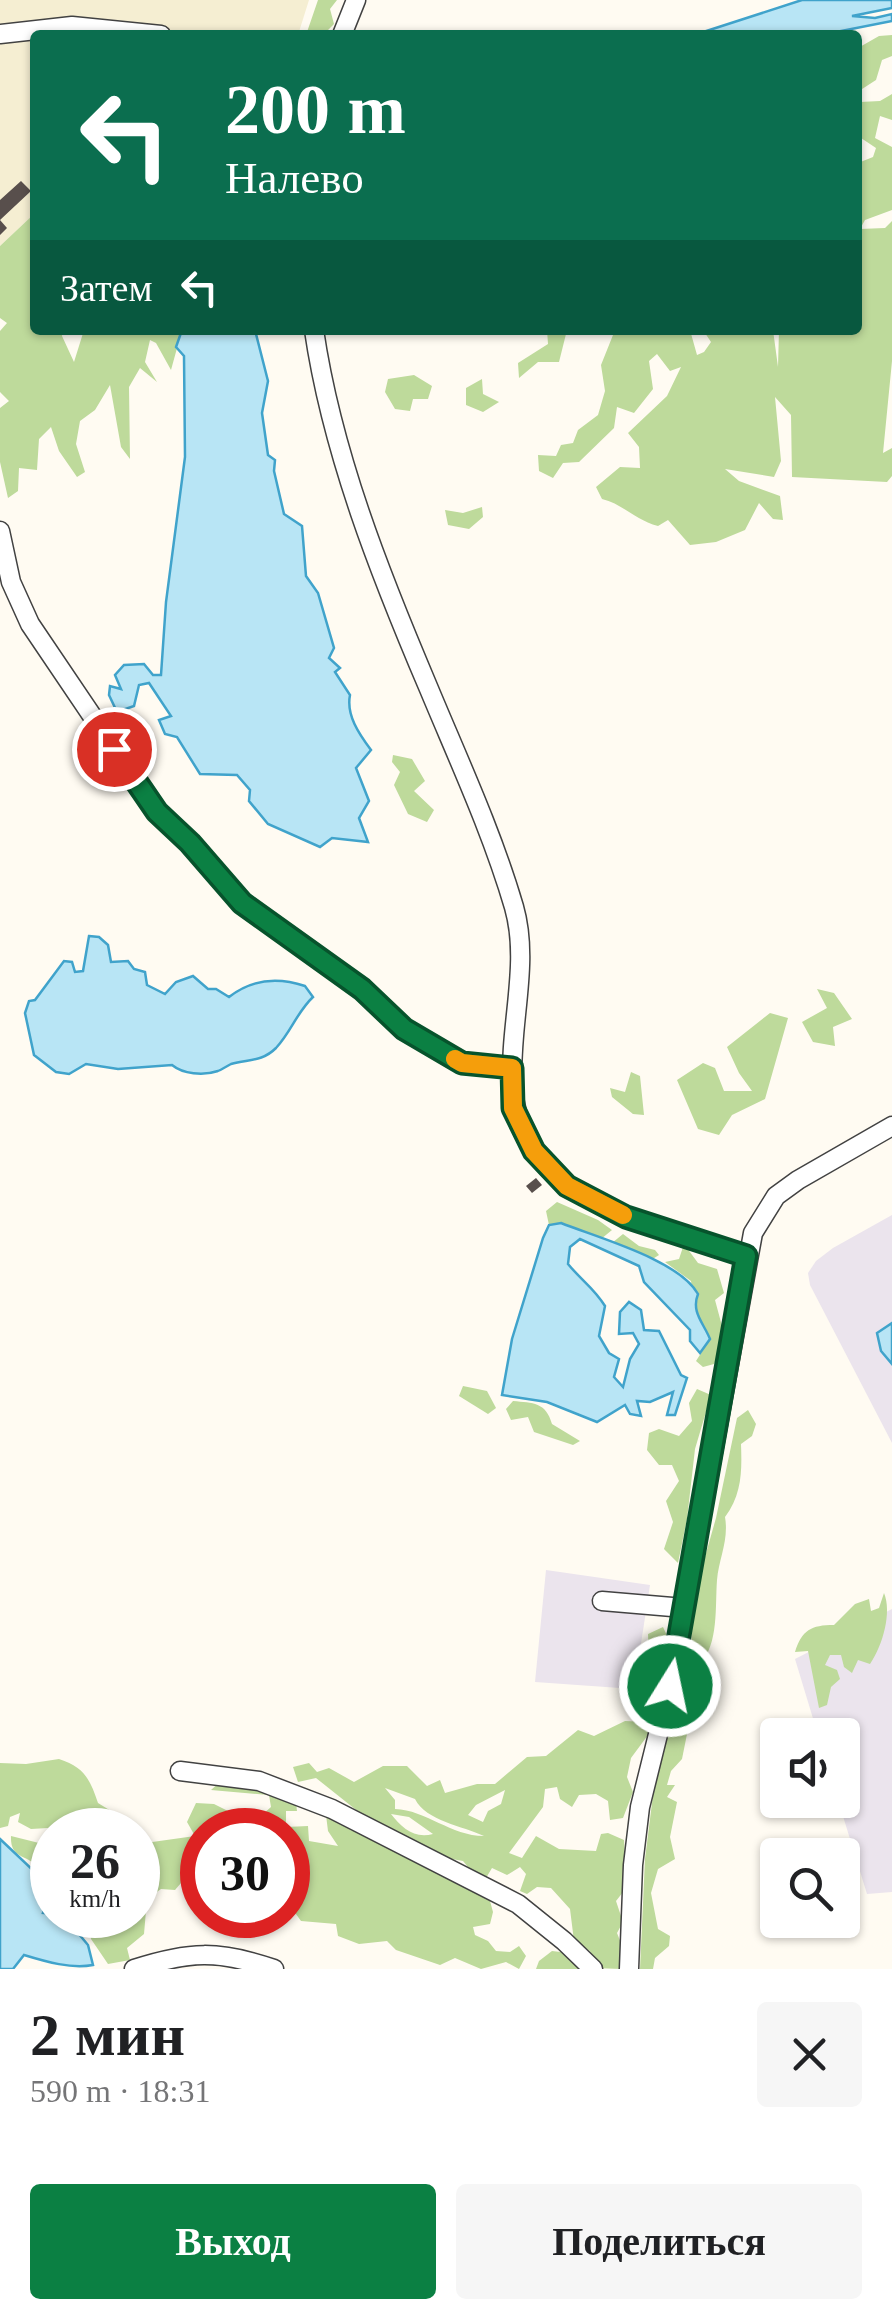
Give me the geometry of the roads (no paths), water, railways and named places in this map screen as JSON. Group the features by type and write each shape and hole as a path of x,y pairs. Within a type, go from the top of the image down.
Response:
{"street":[{"path":"344,30 356,0"},
{"path":"36,30 72,26 112,30"},
{"path":"0,34 30,31"},
{"path":"315,335 323,394 381,572 459,756 515,911 521,957 512,1068 513,1108 534,1151 567,1186 626,1217 746,1256"},
{"path":"0,531 11,582 30,624 157,812 242,903 362,989 404,1029 462,1063 512,1068"},
{"path":"629,1969 640,1808 670,1686 752,1233 776,1196 892,1126"},
{"path":"602,1601 684,1608"},
{"path":"180,1771 260,1780 332,1809 518,1904 594,1969"},
{"path":"134,1969 187,1954 208,1953 274,1969"}],"water":[{"path":"802,0 892,0 892,8 852,16 875,18 892,14 892,21 846,30 709,30"},
{"path":"180,335 256,335 268,381 262,413 268,455 275,460 284,514 302,526 306,576 318,593 334,648 329,658 340,668 335,672 350,695 352,717 371,750 356,768 369,801 359,818 368,842 332,838 320,847 268,824 249,801 250,790 237,775 200,774 177,737 165,734 159,720 171,716 149,683 139,685 134,706 117,712 109,695 110,686 121,689 115,675 124,665 144,664 153,675 161,675 166,602 185,457 184,356 176,347"},
{"path":"89,936 99,937 108,945 111,962 128,961 134,969 145,972 147,985 165,994 176,982 193,976 208,989 229,997 256,983 285,981 305,986 313,997 271,1053 218,1071 200,1074 172,1065 118,1069 86,1064 69,1074 56,1072 34,1055 25,1013 29,1001 35,1000 64,961 72,962 75,972 83,971"},
{"path":"561,1223 656,1261 688,1282 698,1294 697,1312 710,1339 700,1353 690,1341 690,1330 644,1282 639,1266 580,1239 570,1247 568,1264 605,1306 599,1336 609,1353 619,1359 614,1377 623,1387 630,1359 639,1344 633,1333 619,1334 620,1312 629,1302 641,1310 644,1330 659,1331 681,1375 687,1378 675,1415 667,1415 673,1392 650,1402 637,1401 641,1416 630,1414 625,1405 597,1422 547,1402 502,1395 512,1339 543,1238 549,1225"},
{"path":"892,1323 892,1364 881,1351 877,1333"},
{"path":"0,1839 30,1867 30,1938 82,1938 93,1965 68,1965 24,1955 13,1969 0,1969"}]}
